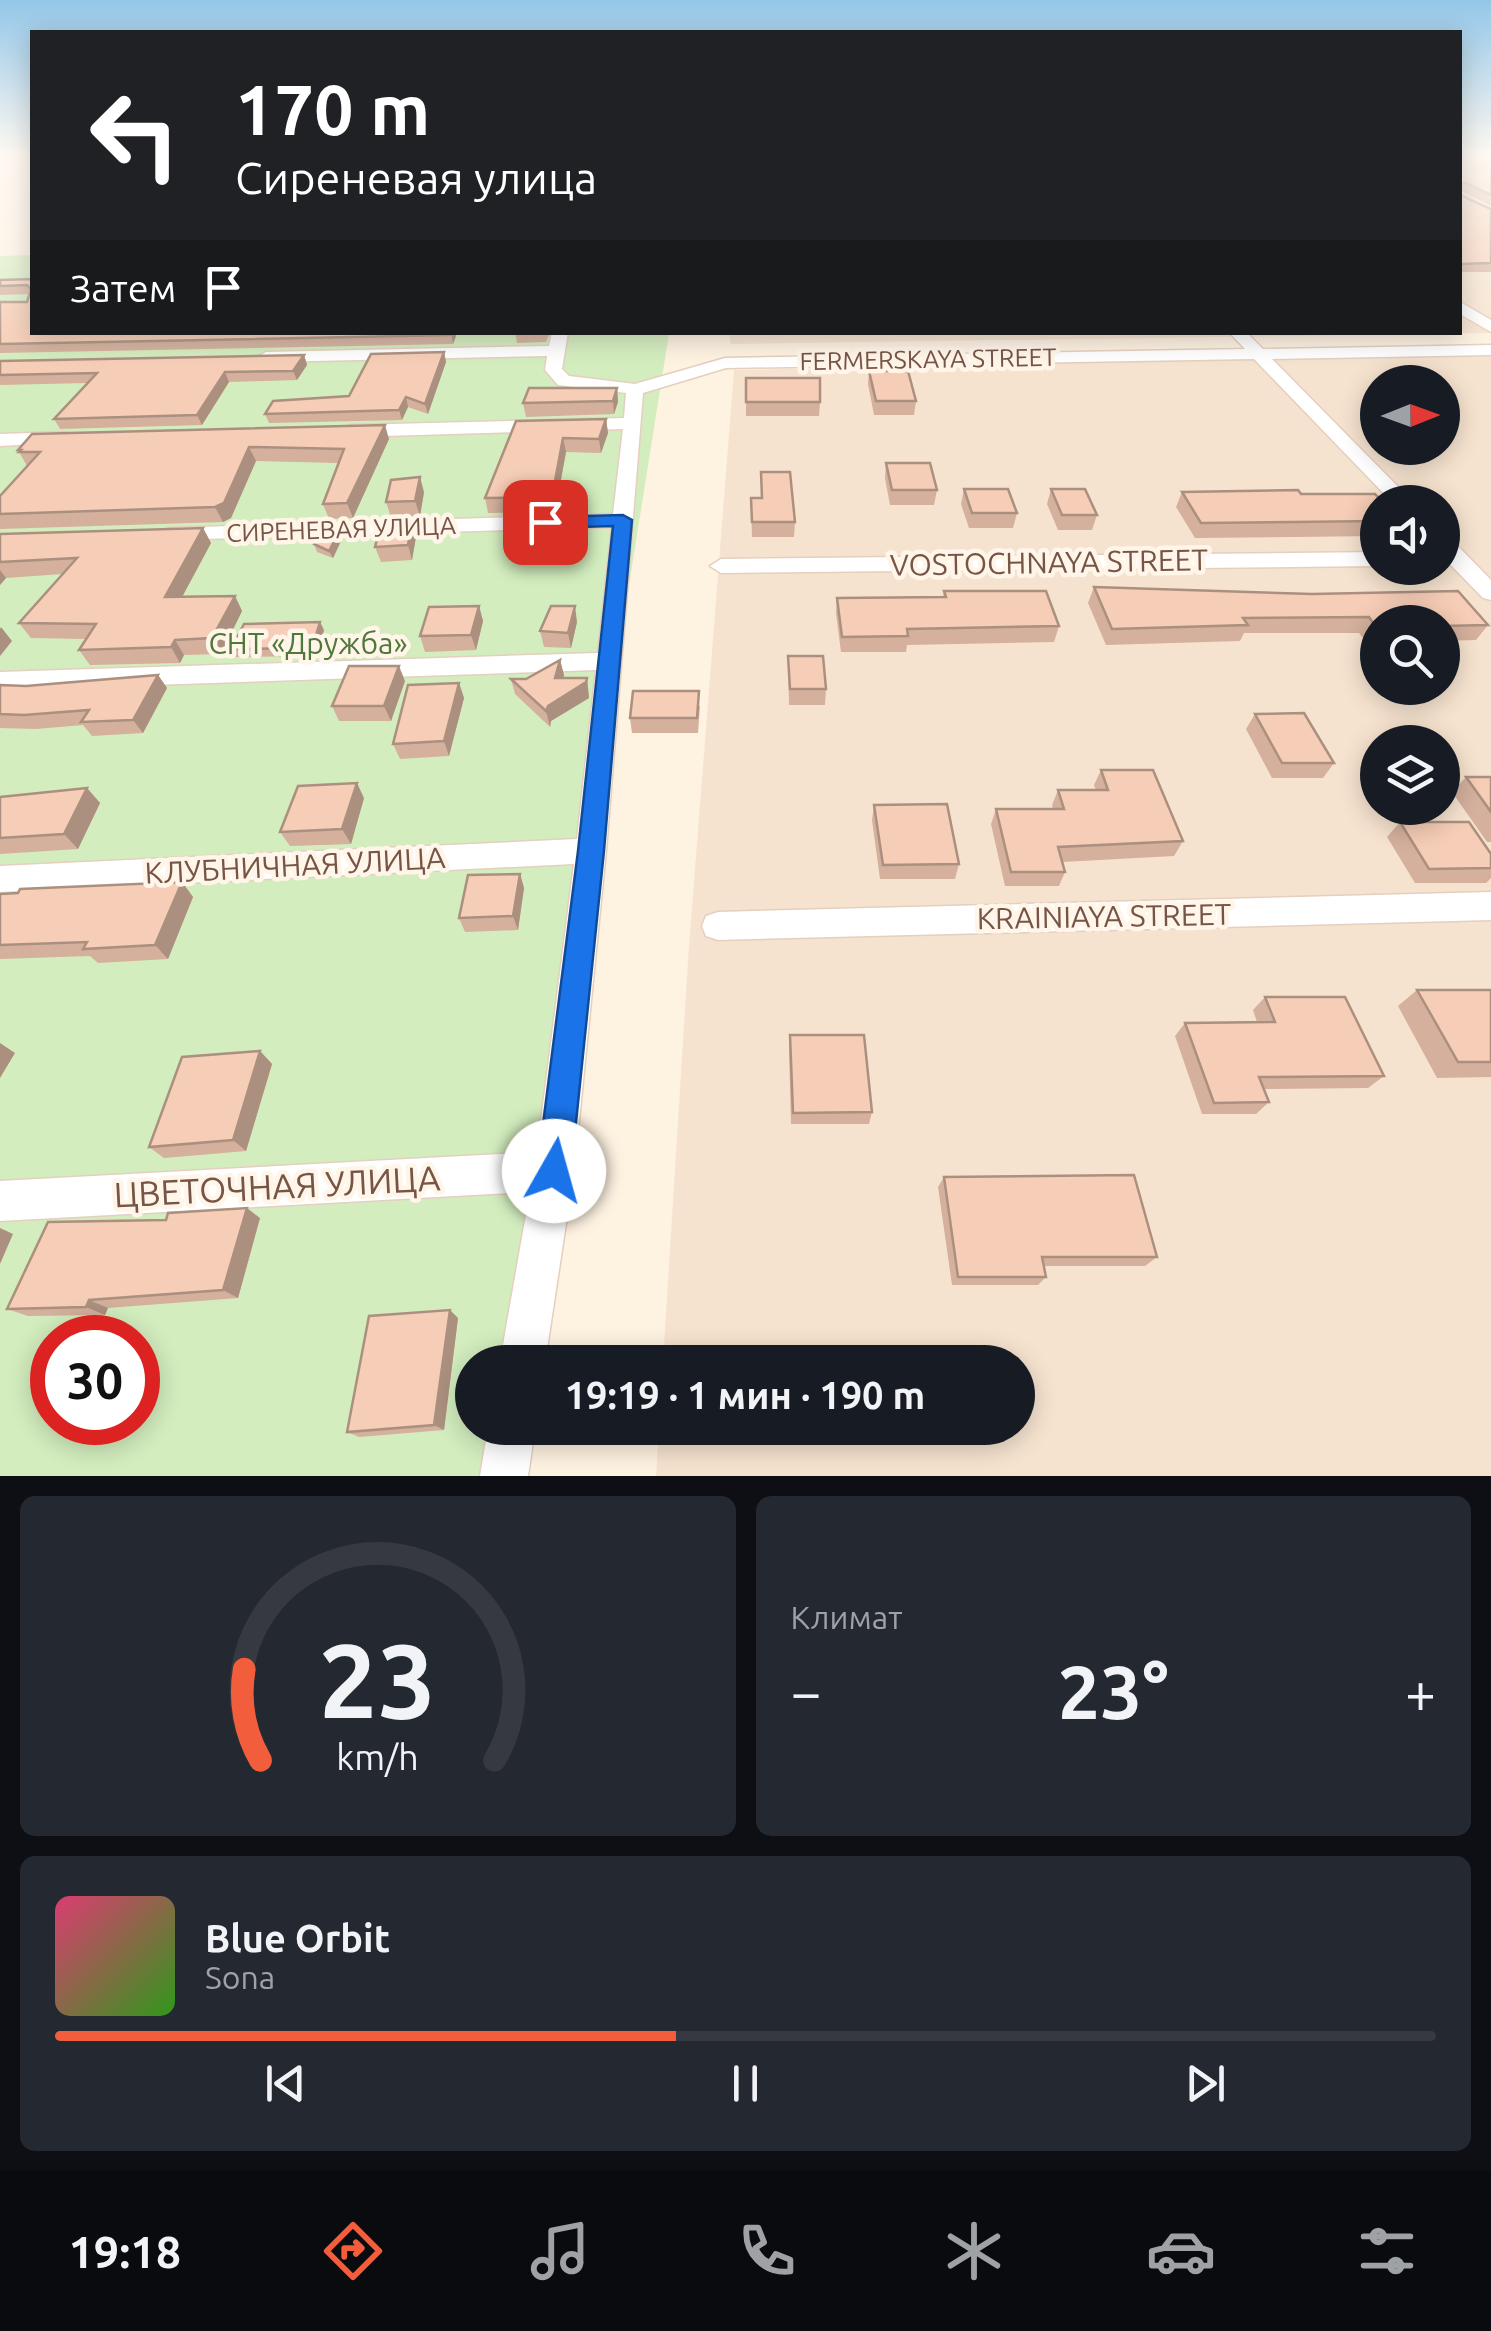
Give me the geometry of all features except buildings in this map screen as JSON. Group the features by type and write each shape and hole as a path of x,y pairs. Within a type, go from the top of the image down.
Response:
{"street":[{"path":"1462,307 1491,328"},
{"path":"1240,335 1387,485"},
{"path":"238,358 557,342 553,370 564,380 634,390 591,851 554,1171 525,1345"},
{"name":"FERMERSKAYA STREET","path":"634,390 725,362 1058,350 1491,350"},
{"path":"336,431 632,423"},
{"path":"0,440 79,438"},
{"name":"СИРЕНЕВАЯ УЛИЦА","path":"156,534 623,520"},
{"path":"1460,554 1491,558"},
{"name":"VOSTOCHNAYA STREET","path":"720,566 1360,559"},
{"path":"1460,564 1491,594"},
{"path":"0,682 609,662"},
{"name":"КЛУБНИЧНАЯ УЛИЦА","path":"0,878 591,851"},
{"name":"KRAINIAYA STREET","path":"718,926 1491,906"},
{"name":"ЦВЕТОЧНАЯ УЛИЦА","path":"0,1201 554,1171"},
{"path":"504,1476 509,1445"}],"shaded area":[{"path":"1462,224 1491,224 1491,333 1462,333"},
{"path":"729,335 1353,335 731,344"},
{"path":"1491,354 1491,1476 656,1476 658,1445 1035,1445 1035,1345 664,1345 689,946 734,370"}],"green space":[{"name":"СНТ «Дружба»","path":"30,255 30,335 669,335 509,1345 455,1345 455,1445 493,1445 488,1476 0,1476 0,256"}],"route":[{"path":"545,522 623,520 591,851 554,1171"}]}
